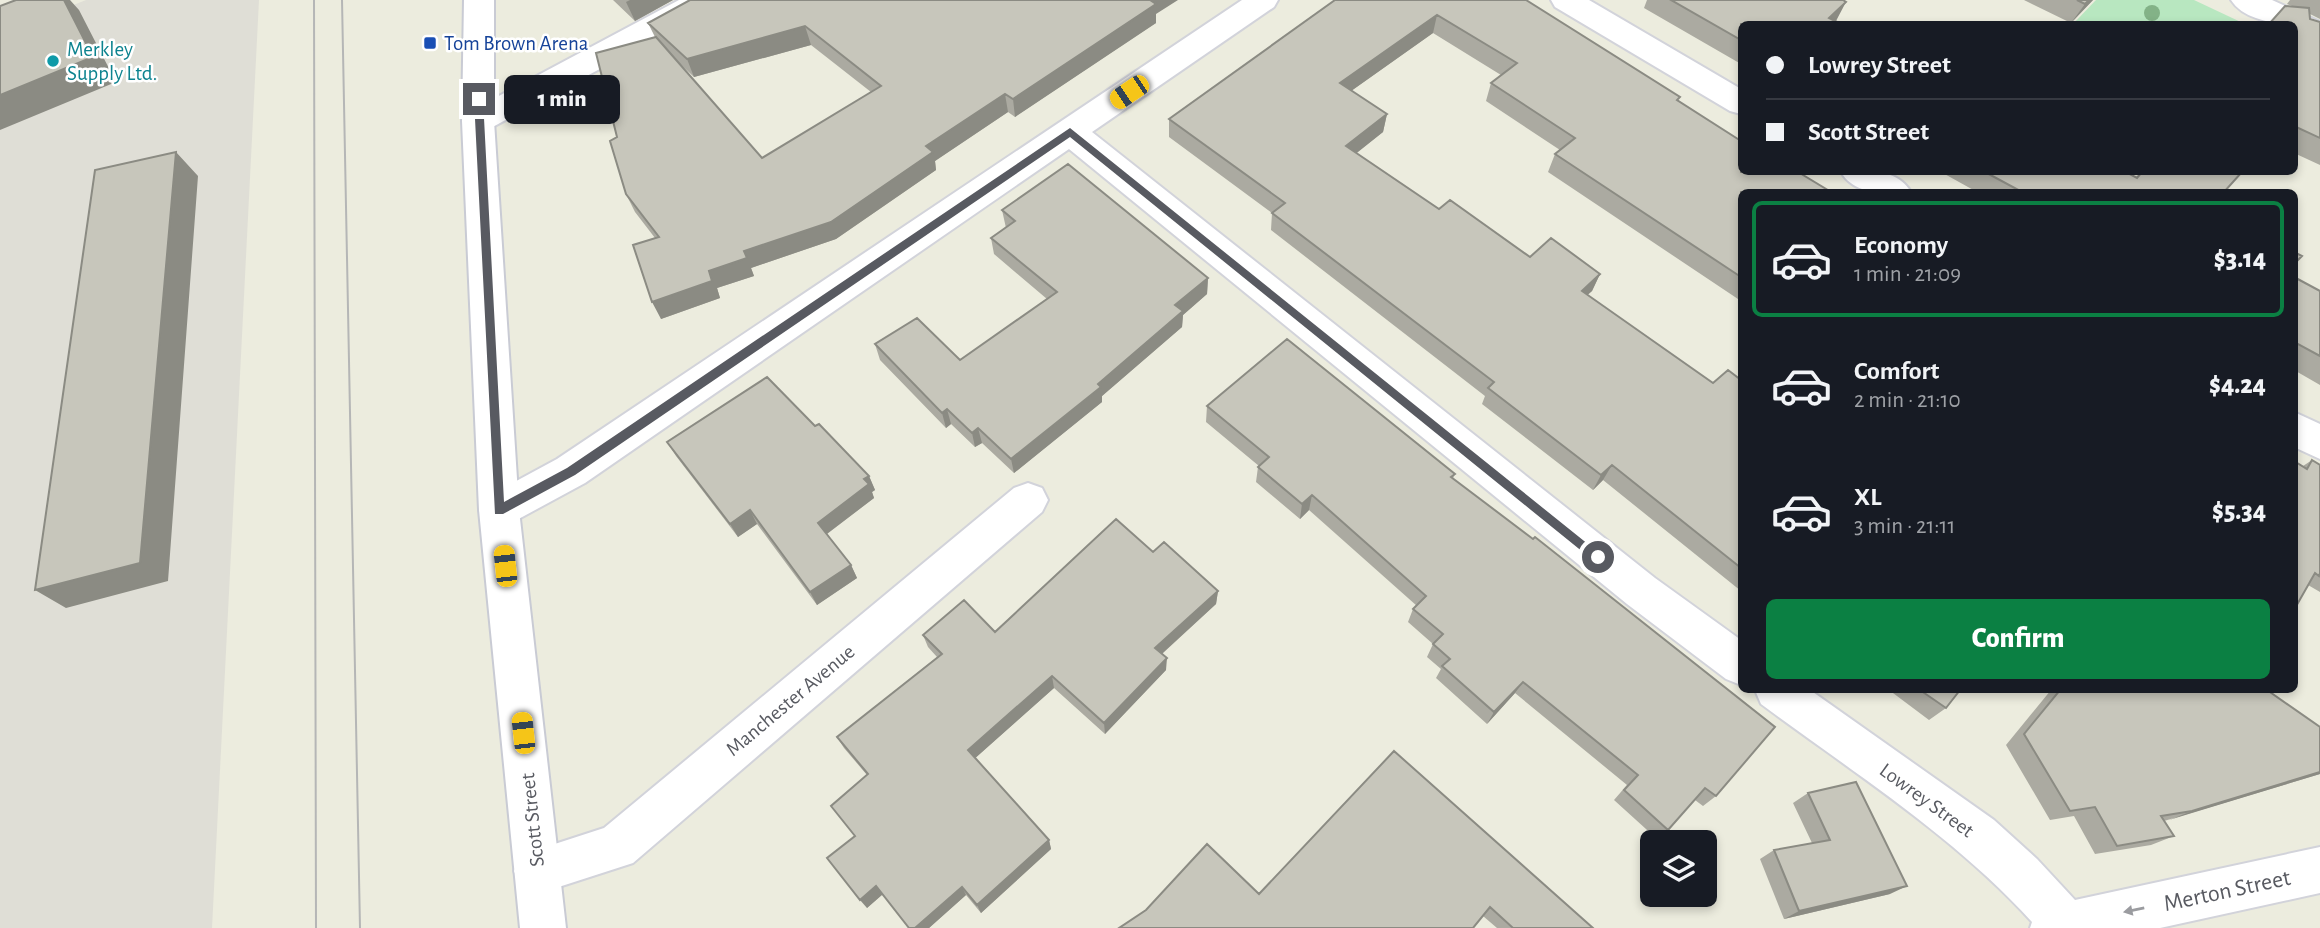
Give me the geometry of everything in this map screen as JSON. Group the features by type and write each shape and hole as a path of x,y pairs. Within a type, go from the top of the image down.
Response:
{"street":[{"name":"Scott Street","path":"479,0 478,121 499,510 542,928"},
{"path":"478,121 538,92 703,0"},
{"path":"499,510 571,471 1263,0"},
{"path":"1566,0 1738,101"},
{"path":"2246,0 2289,21"},
{"path":"2298,25 2320,36"},
{"path":"1070,132 1641,591 1738,662"},
{"path":"1863,175 1889,189"},
{"path":"2298,430 2320,443"},
{"name":"Manchester Avenue","path":"537,871 617,847 1028,500"},
{"name":"Lowrey Street","path":"1780,693 1978,836 2021,875 2060,927"},
{"name":"Merton Street","path":"2060,927 2320,870"}],"shaded area":[{"name":"Merkley Supply Ltd.","path":"86,0 259,0 212,928 0,928 0,34"}],"green space":[{"path":"2096,0 2194,0 2239,21 2076,21"}],"building":[{"path":"16,0 64,0 93,57 0,95 0,6"},
{"path":"690,0 1150,0 1156,4 1013,99 1005,94 926,146 933,152 831,222 744,251 747,258 709,271 712,281 652,302 633,245 659,237 626,194 610,141 617,137 596,53 656,37 762,158 881,86 805,26 687,59 648,23"},
{"path":"1335,0 1526,0 1680,97 1677,100 1738,139 1738,175 1803,175 1826,189 1738,189 1738,275 1555,154 1575,138 1491,83 1517,63 1437,15 1340,83 1387,114 1346,146 1439,209 1450,200 1530,257 1551,238 1600,274 1582,291 1713,383 1728,370 1738,378 1738,566 1612,465 1601,475 1488,388 1494,382 1272,213 1285,203 1169,119"},
{"path":"1671,0 1846,2 1829,18 1835,21 1738,21 1738,38"},
{"path":"2285,6 2309,8 2310,19 2320,22 2320,138 2298,128 2298,21 2272,21"},
{"path":"176,152 140,563 35,590 95,170"},
{"path":"1068,164 1208,278 1175,305 1183,311 1098,384 1101,387 1011,459 978,428 972,433 947,409 942,413 875,344 917,318 960,360 1057,292 991,238 1015,221 1002,210"},
{"path":"1991,175 2132,175 2137,178 2140,175 2239,175 2227,189 2016,189"},
{"path":"2298,279 2320,291 2320,356 2298,344"},
{"path":"1287,339 1455,474 1451,477 1533,539 1535,537 1775,727 1716,796 1705,788 1668,830 1624,790 1638,775 1523,682 1494,712 1442,666 1450,659 1433,644 1443,634 1413,609 1426,596 1312,495 1302,504 1258,467 1269,457 1207,406"},
{"path":"767,377 815,426 819,424 869,476 864,479 869,484 818,523 851,565 810,592 750,510 730,524 667,442"},
{"path":"2312,460 2320,465 2320,573 2319,576 2315,573 2298,603 2298,463 2307,469"},
{"path":"1116,519 1153,552 1164,542 1218,591 1155,648 1167,658 1104,723 1052,676 968,750 1049,840 977,905 962,887 915,928 909,928 876,886 860,900 827,858 855,836 831,806 868,774 837,737 942,654 923,635 964,600 995,632"},
{"path":"1924,693 1958,693 1946,708"},
{"path":"2058,693 2271,693 2320,727 2320,772 2192,811 2161,816 2174,836 2117,846 2095,807 2070,811 2024,734"},
{"path":"1394,751 1593,928 1513,928 1490,907 1473,928 1119,928 1146,910 1207,844 1259,894"},
{"path":"1856,782 1907,886 1799,911 1774,850 1830,840 1808,793"}],"tram line":[{"path":"314,0 316,928"},
{"path":"342,0 360,928"}],"place":[{"name":"Tom Brown Arena","path":"430,43"},
{"name":"Merkley Supply Ltd.","path":"53,61"}],"route":[{"path":"479,99 499,510 571,471 1070,132 1111,162 1598,557"}]}
